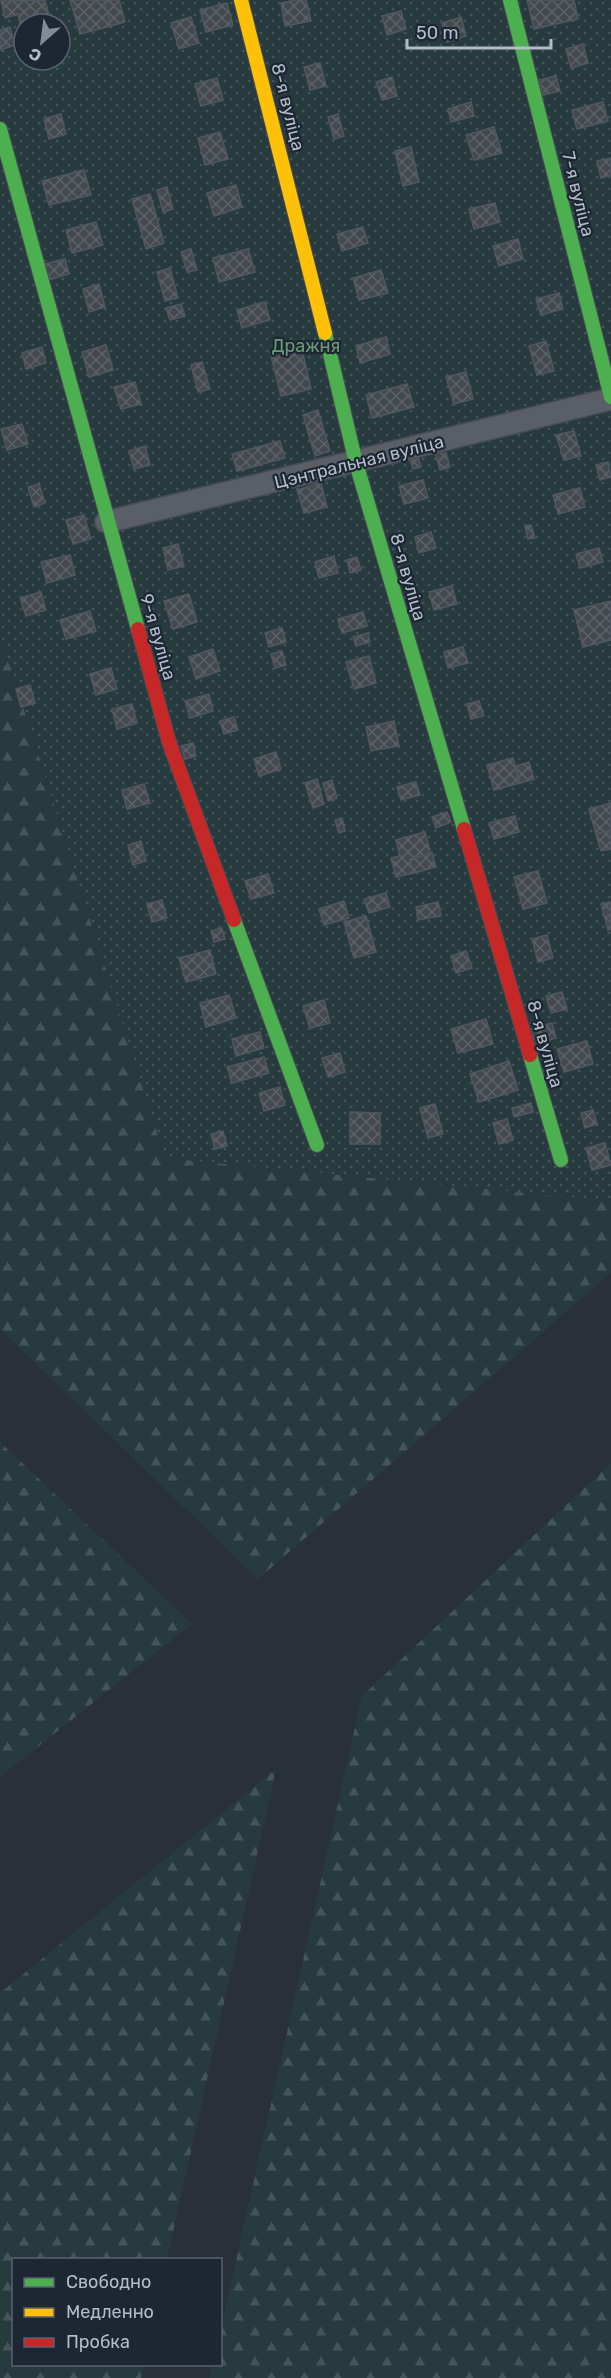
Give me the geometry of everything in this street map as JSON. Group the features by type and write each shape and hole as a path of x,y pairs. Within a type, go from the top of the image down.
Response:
{"street":[{"name":"8-я вуліца","path":"241,0 293,199 356,463 561,1160"},
{"name":"7-я вуліца","path":"510,0 611,398"},
{"name":"9-я вуліца","path":"0,129 106,522 169,742 316,1144"},
{"name":"Цэнтральная вуліца","path":"106,522 356,463 611,398"}],"green space":[{"name":"Дражня","path":"0,0 611,0 611,1201 165,1158 0,633"},
{"path":"0,633 165,1158 611,1201 611,1273 258,1579 0,1329"},
{"path":"0,1442 192,1624 0,1777"},
{"path":"611,1463 611,2378 209,2378 212,2366 222,2366 222,2325 362,1696"},
{"path":"276,1769 167,2258 12,2258 12,2366 144,2366 141,2378 0,2378 0,1993"}],"building":[{"path":"45,0 48,12 12,12 12,16 5,18 1,1"},
{"path":"70,0 104,0 111,26 80,34"},
{"path":"104,0 119,0 125,22 111,26"},
{"path":"306,0 311,21 285,26 281,3"},
{"path":"527,0 574,0 578,19 534,29"},
{"path":"227,3 233,25 206,32 200,10"},
{"path":"401,11 406,29 387,35 382,16"},
{"path":"191,17 199,43 179,49 171,23"},
{"path":"461,17 466,36 447,42 442,23"},
{"path":"10,27 12,46 0,50 0,30"},
{"path":"583,44 588,63 571,68 566,49"},
{"path":"320,63 326,86 310,90 304,67"},
{"path":"556,76 560,91 543,95 539,80"},
{"path":"392,77 397,96 382,100 376,82"},
{"path":"217,78 223,100 201,106 195,84"},
{"path":"471,102 474,116 451,122 448,109"},
{"path":"603,102 608,121 577,129 572,110"},
{"path":"61,114 66,134 49,139 44,119"},
{"path":"338,114 344,136 334,139 328,117"},
{"path":"494,127 502,153 474,160 466,135"},
{"path":"220,132 228,159 205,165 198,138"},
{"path":"411,147 419,182 403,186 395,151"},
{"path":"611,158 611,175 601,178 597,161"},
{"path":"84,170 91,195 49,205 42,181"},
{"path":"236,185 242,207 214,216 207,193"},
{"path":"167,187 173,209 163,212 157,190"},
{"path":"150,194 164,243 146,249 132,199"},
{"path":"495,203 500,222 474,229 469,209"},
{"path":"96,222 103,245 72,253 66,230"},
{"path":"363,227 368,243 342,251 337,234"},
{"path":"518,239 523,259 499,266 493,246"},
{"path":"191,249 197,270 187,272 181,252"},
{"path":"248,249 255,272 219,282 213,258"},
{"path":"65,259 69,274 48,280 44,264"},
{"path":"170,268 178,298 165,301 157,272"},
{"path":"381,270 388,293 359,300 353,278"},
{"path":"99,284 105,307 89,312 83,289"},
{"path":"559,293 563,309 541,315 536,299"},
{"path":"265,302 270,320 242,328 237,310"},
{"path":"181,304 185,316 170,320 166,308"},
{"path":"386,337 390,354 360,363 356,346"},
{"path":"546,341 554,371 537,375 529,346"},
{"path":"106,345 113,370 89,377 82,352"},
{"path":"301,345 311,389 281,396 270,352"},
{"path":"42,347 46,363 26,369 22,353"},
{"path":"202,362 210,389 198,392 191,365"},
{"path":"466,372 473,399 454,404 446,377"},
{"path":"135,382 141,404 121,409 114,387"},
{"path":"407,384 414,407 372,418 366,395"},
{"path":"318,410 330,451 315,456 303,415"},
{"path":"22,424 28,444 7,450 1,429"},
{"path":"574,431 581,456 564,460 556,435"},
{"path":"280,441 285,458 237,471 232,454"},
{"path":"145,446 150,465 134,469 129,451"},
{"path":"444,446 450,467 440,470 434,449"},
{"path":"417,453 421,467 413,469 409,456"},
{"path":"608,462 611,477 600,480 596,465"},
{"path":"423,480 428,498 404,504 399,486"},
{"path":"321,483 327,507 304,513 297,490"},
{"path":"39,484 45,503 34,507 28,487"},
{"path":"580,488 585,507 558,514 553,495"},
{"path":"84,515 91,539 73,544 66,520"},
{"path":"531,525 535,538 528,539 525,526"},
{"path":"431,532 436,548 419,553 415,537"},
{"path":"178,544 184,566 168,570 163,548"},
{"path":"599,548 603,562 580,568 576,554"},
{"path":"70,555 75,575 47,583 41,562"},
{"path":"334,556 338,573 319,578 315,562"},
{"path":"357,557 361,570 350,573 347,560"},
{"path":"452,586 457,604 434,610 429,592"},
{"path":"41,592 46,610 26,616 20,598"},
{"path":"189,594 197,622 173,629 164,601"},
{"path":"611,601 611,640 583,647 574,610"},
{"path":"90,611 96,631 66,639 60,620"},
{"path":"363,612 367,626 342,633 338,619"},
{"path":"282,628 286,642 269,647 265,633"},
{"path":"368,633 370,642 356,646 353,637"},
{"path":"463,647 468,663 448,668 444,652"},
{"path":"213,649 220,671 196,679 189,657"},
{"path":"282,651 286,665 275,668 271,654"},
{"path":"369,656 376,683 354,689 346,662"},
{"path":"111,668 117,689 96,695 90,674"},
{"path":"30,685 35,703 21,707 16,689"},
{"path":"209,694 213,711 190,718 185,701"},
{"path":"479,701 484,716 471,719 467,704"},
{"path":"132,704 137,723 117,729 112,709"},
{"path":"234,717 238,730 224,734 220,721"},
{"path":"394,721 399,746 371,751 366,727"},
{"path":"193,743 196,756 185,759 181,746"},
{"path":"276,752 281,769 259,776 254,759"},
{"path":"513,758 520,783 494,790 487,765"},
{"path":"529,762 534,779 520,783 516,766"},
{"path":"317,779 324,804 313,808 305,783"},
{"path":"332,780 337,798 328,801 323,783"},
{"path":"416,782 420,795 401,800 397,787"},
{"path":"144,784 150,803 127,809 122,790"},
{"path":"611,803 611,830 596,834 589,809"},
{"path":"447,812 451,822 436,828 432,817"},
{"path":"515,816 519,832 494,839 489,823"},
{"path":"342,818 345,831 339,833 335,820"},
{"path":"610,831 611,849 601,851 596,834"},
{"path":"425,832 431,854 410,859 414,873 396,877 391,858 400,856 396,840"},
{"path":"141,841 146,861 133,865 128,845"},
{"path":"432,853 436,867 414,873 410,859"},
{"path":"538,871 547,903 523,909 514,877"},
{"path":"268,874 274,893 251,899 245,881"},
{"path":"386,893 390,907 369,913 364,899"},
{"path":"162,900 167,918 152,922 147,904"},
{"path":"344,901 349,918 324,925 319,909"},
{"path":"438,902 441,916 418,920 416,907"},
{"path":"610,902 611,929 608,930 601,904"},
{"path":"366,916 376,952 354,958 344,922"},
{"path":"222,928 225,939 214,942 211,931"},
{"path":"547,935 553,958 538,962 532,939"},
{"path":"210,950 216,974 186,982 179,958"},
{"path":"466,951 472,968 456,973 451,956"},
{"path":"562,992 567,1009 551,1013 546,996"},
{"path":"229,995 236,1018 206,1027 200,1003"},
{"path":"324,1000 330,1023 310,1028 303,1006"},
{"path":"486,1019 493,1044 458,1053 451,1029"},
{"path":"552,1023 556,1038 534,1044 530,1029"},
{"path":"260,1032 264,1048 236,1056 232,1039"},
{"path":"587,1041 593,1064 564,1072 557,1049"},
{"path":"340,1053 345,1072 328,1077 322,1058"},
{"path":"264,1057 269,1073 232,1083 227,1067"},
{"path":"509,1061 518,1090 479,1102 470,1074"},
{"path":"280,1087 285,1105 264,1111 259,1093"},
{"path":"531,1103 533,1112 514,1117 512,1108"},
{"path":"435,1104 443,1134 428,1138 420,1108"},
{"path":"593,1110 597,1124 585,1128 581,1113"},
{"path":"350,1112 380,1113 380,1144 350,1144"},
{"path":"507,1119 513,1140 499,1144 493,1123"},
{"path":"223,1131 227,1146 215,1149 211,1134"},
{"path":"605,1143 611,1165 592,1170 586,1148"}],"traffic: fast":[{"path":"510,0 611,397"},
{"path":"0,129 138,629"},
{"path":"325,333 356,463 464,829"},
{"path":"234,920 317,1145"},
{"path":"530,1055 561,1160"}],"traffic: slow":[{"path":"241,0 325,333"}],"traffic: jam":[{"path":"138,629 169,742 234,920"},
{"path":"464,829 530,1055"}]}
